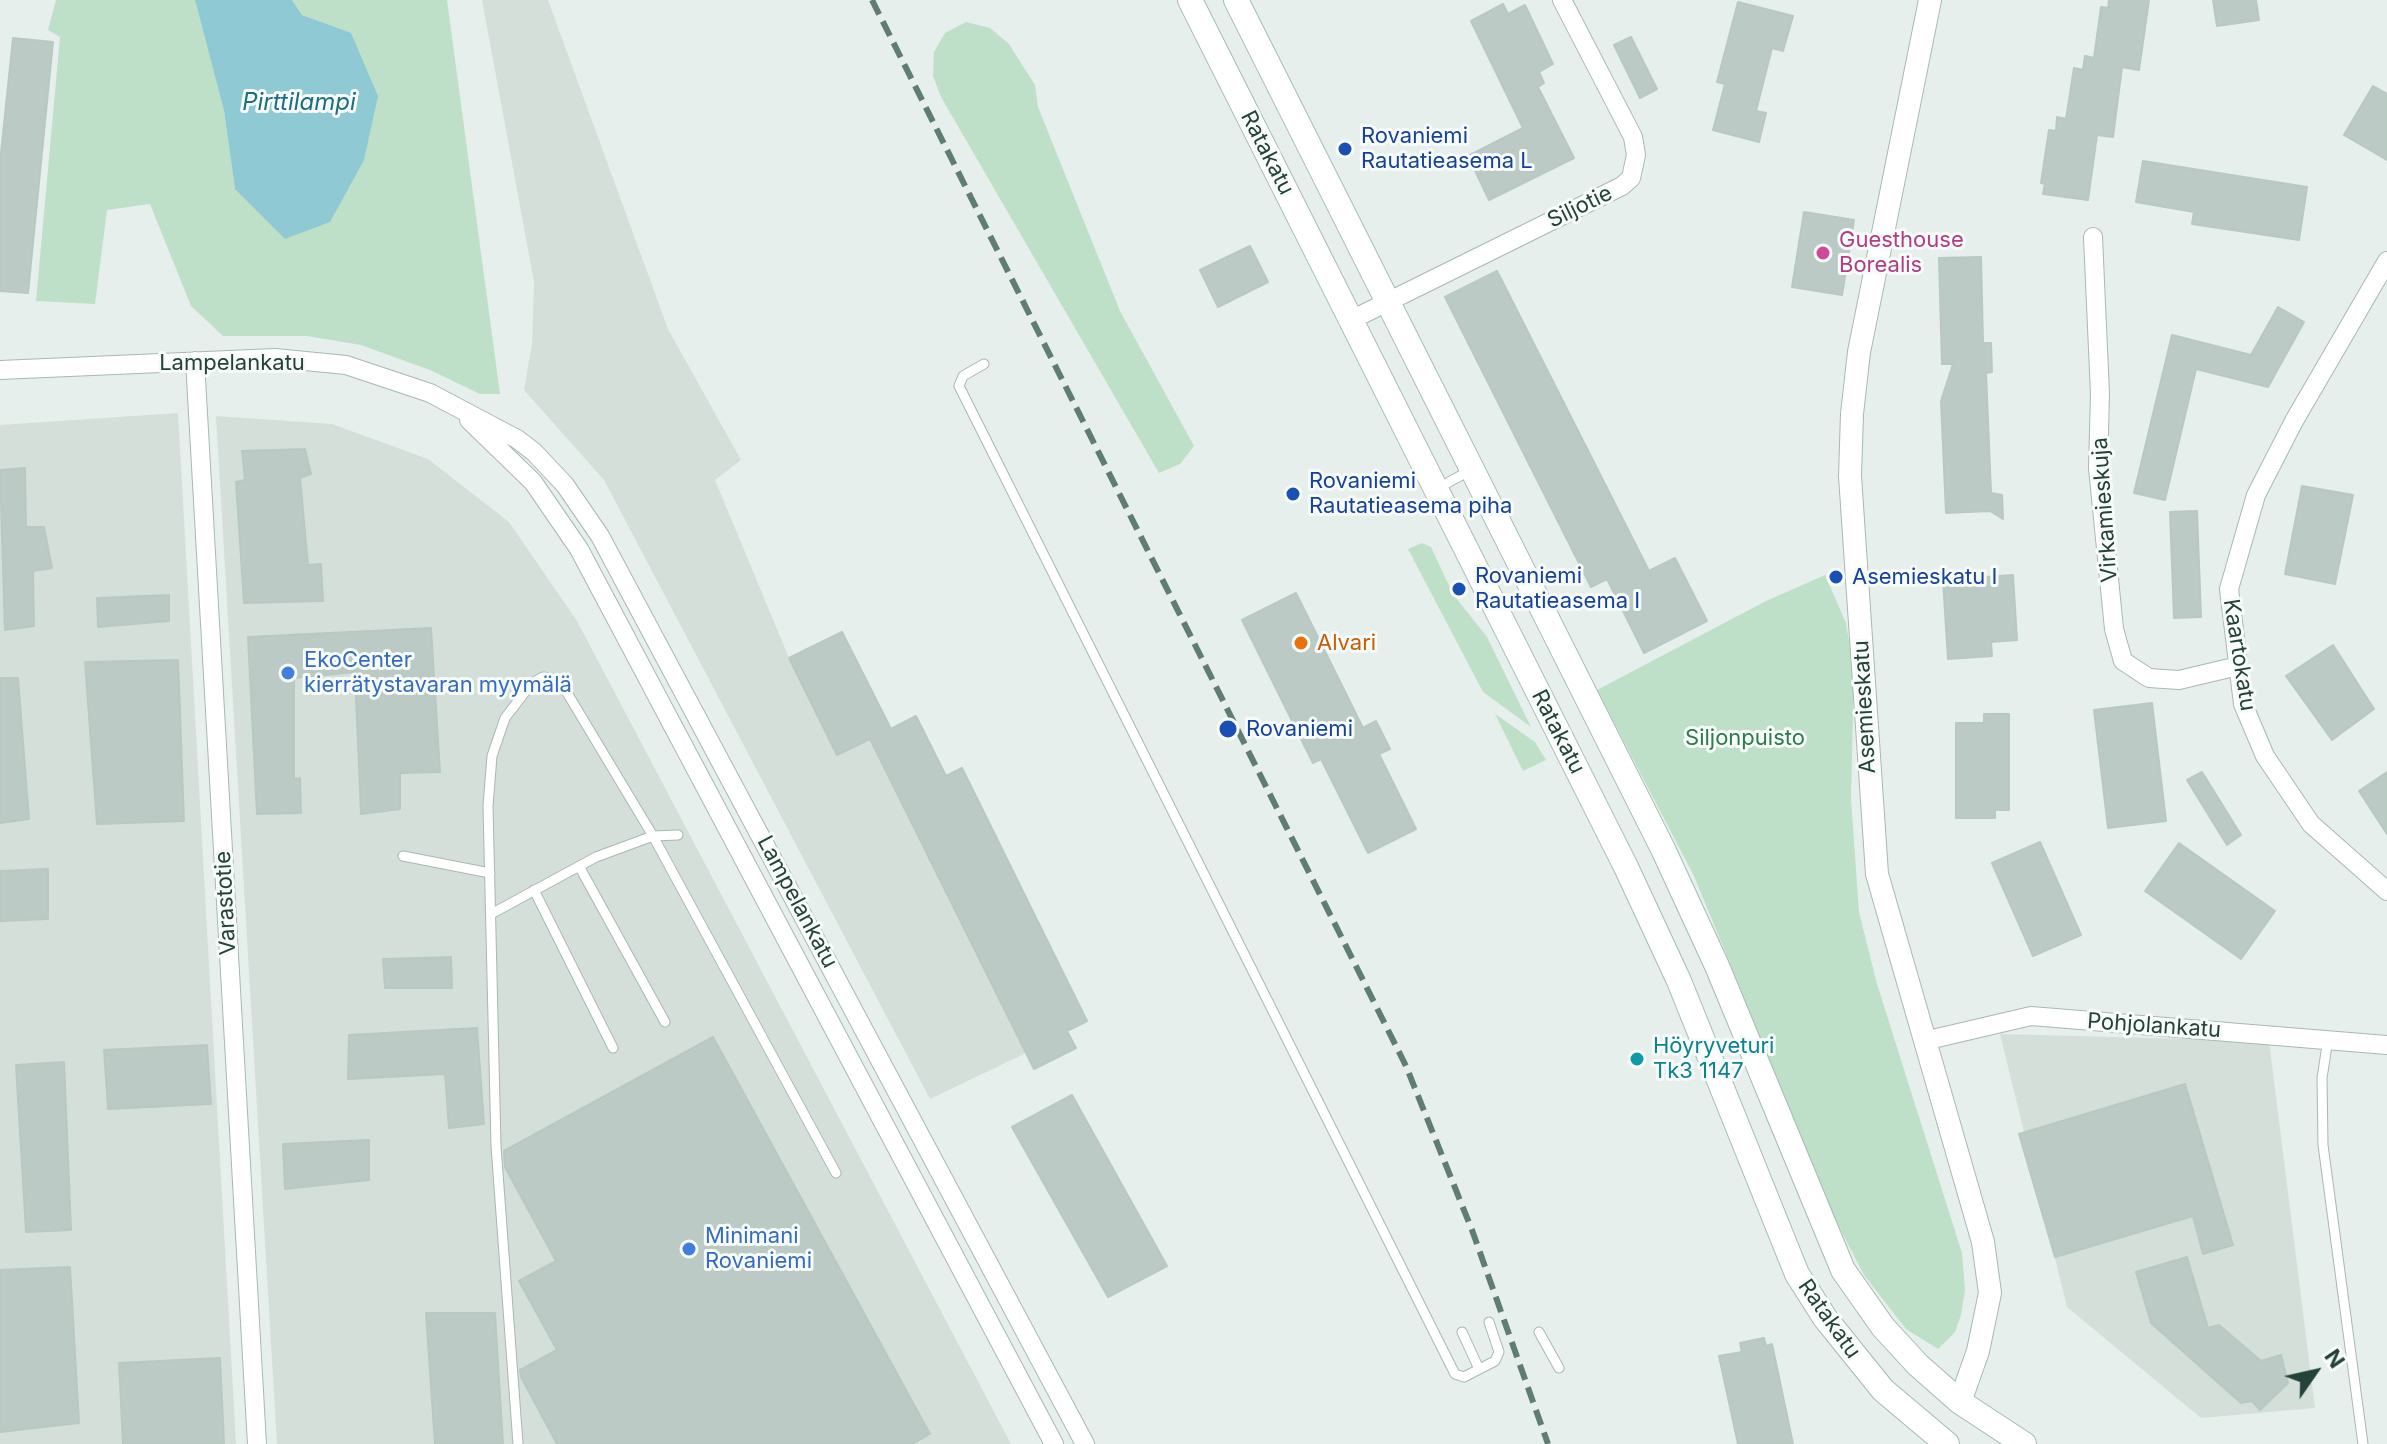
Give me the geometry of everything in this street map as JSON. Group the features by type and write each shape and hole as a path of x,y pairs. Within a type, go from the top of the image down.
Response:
{"main road":[{"name":"Ratakatu","path":"1190,0 1666,953 1797,1274 1825,1318 1883,1390 1946,1444"},
{"name":"Ratakatu","path":"1236,0 1663,849 1717,966 1843,1270 1900,1347 1960,1402 2024,1444"},
{"path":"1946,1444 1960,1402"}],"street":[{"name":"Siljotie","path":"1351,320 1622,186 1631,178 1636,155 1633,137 1562,0"},
{"name":"Asemieskatu","path":"1930,0 1859,352 1852,414 1850,476 1872,843 1877,874 1983,1242 1990,1293 1978,1351 1960,1402"},
{"name":"Virkamieskuja","path":"2093,237 2100,394 2098,468 2114,629 2123,661 2149,678 2179,680 2238,666"},
{"name":"Kaartokatu","path":"2387,261 2294,421 2256,495 2229,589 2243,704 2252,729 2283,787 2337,851 2387,891"},
{"name":"Lampelankatu","path":"0,370 275,358 346,365 430,393 517,439 534,452 565,485 600,536 1085,1444"},
{"name":"Varastotie","path":"195,361 257,1444"},
{"name":"Lampelankatu","path":"455,408 533,482 579,549 1054,1444"},
{"name":"Pohjolankatu","path":"1924,1041 2031,1016 2387,1045"}],"lane":[{"path":"984,364 963,376 959,386 1455,1374 1464,1377 1495,1361 1499,1352 1489,1322"},
{"path":"1435,489 1472,470"},
{"path":"518,1444 496,1146 488,806 492,756 505,718 522,692 543,677 554,679 563,686 653,836 836,1173"},
{"path":"491,914 579,866 653,836 678,835"},
{"path":"403,856 490,873"},
{"path":"579,866 665,1022"},
{"path":"534,890 613,1048"},
{"path":"2328,1039 2322,1078 2323,1145 2363,1444"},
{"path":"1462,1332 1479,1369"},
{"path":"1539,1332 1559,1368"}],"shaded area":[{"path":"482,0 548,0 668,329 741,460 715,480 789,658 837,755 870,739 1026,1053 930,1099 604,480 524,390 532,344 534,282"},
{"path":"178,413 236,1444 0,1444 0,425"},
{"path":"216,416 332,424 428,459 509,522 577,621 1011,1444 277,1444"},
{"path":"2000,1034 2269,1041 2315,1408 2201,1418 2067,1307"}],"green space":[{"path":"56,0 195,0 224,111 235,189 351,34 302,15 292,0 447,0 500,394 480,394 430,370 361,345 307,336 223,336 191,306 150,204 107,210 95,304 36,301 60,37 48,30"},
{"path":"966,22 990,28 1009,44 1035,85 1038,107 1120,311 1194,446 1180,464 1159,473 941,97 933,76 934,52 945,33"},
{"path":"1422,543 1431,547 1453,594 1487,637 1531,727 1483,692 1408,549"},
{"name":"Siljonpuisto","path":"1825,575 1846,623 1854,672 1851,799 1859,912 1877,984 1962,1253 1965,1290 1961,1315 1955,1332 1938,1349 1906,1329 1864,1275 1836,1221 1694,876 1597,690 1766,601"},
{"path":"1495,714 1535,742 1546,760 1523,771"}],"water":[{"name":"Pirttilampi","path":"195,0 292,0 302,15 351,33 378,96 364,160 330,222 285,239 235,189 224,111"}],"building":[{"path":"2109,0 2149,0 2139,70 2122,67 2113,137 2097,135 2088,200 2043,194 2045,184 2041,183 2049,130 2056,131 2057,117 2066,119 2074,68 2083,70 2085,56 2094,58 2101,7 2108,8"},
{"path":"2213,0 2256,0 2259,20 2217,26"},
{"path":"1738,2 1793,16 1783,51 1772,48 1756,111 1766,113 1759,142 1713,130 1725,84 1717,82"},
{"path":"1503,4 1508,14 1525,5 1553,64 1539,72 1544,83 1538,87 1574,158 1489,200 1468,156 1523,128 1471,21"},
{"path":"1631,37 1657,89 1640,98 1614,45"},
{"path":"13,38 53,42 28,293 0,291 0,163"},
{"path":"2373,86 2387,94 2387,160 2344,135"},
{"path":"2143,161 2307,187 2299,240 2192,224 2194,212 2136,202"},
{"name":"Guesthouse Borealis","path":"1804,212 1854,220 1842,295 1792,287"},
{"path":"1250,246 1268,282 1218,307 1200,270"},
{"path":"1981,257 1983,343 1991,343 1992,372 1986,373 1991,493 2002,495 2003,519 1990,511 1946,513 1941,401 1953,364 1942,364 1939,258"},
{"path":"1497,271 1649,571 1675,558 1707,621 1644,653 1607,579 1591,587 1445,297"},
{"path":"2278,307 2304,322 2268,387 2196,369 2165,500 2134,493 2172,335 2251,355"},
{"path":"305,449 311,474 300,478 308,565 321,564 323,601 244,603 236,482 245,480 242,451"},
{"path":"25,468 26,527 44,527 52,568 33,571 34,626 5,630 0,470"},
{"path":"2302,486 2353,495 2335,584 2285,574"},
{"path":"2197,511 2201,617 2174,618 2170,512"},
{"path":"2013,575 2017,640 1991,642 1992,656 1948,659 1943,580"},
{"path":"1296,593 1363,728 1376,721 1390,749 1379,754 1416,829 1368,853 1321,759 1313,763 1242,620"},
{"path":"169,595 169,621 98,627 97,598"},
{"path":"431,628 440,772 400,773 400,809 361,814 355,672 294,678 294,779 300,778 301,813 257,814 248,637"},
{"path":"842,632 891,729 916,716 946,776 962,768 1087,1021 1067,1031 1076,1048 1034,1069 870,739 837,755 789,658"},
{"path":"2333,645 2374,709 2332,740 2286,676"},
{"path":"178,660 184,821 97,824 85,662"},
{"path":"0,678 18,678 29,819 0,823"},
{"path":"2152,703 2166,821 2108,828 2094,710"},
{"path":"1984,714 2009,714 2009,810 1995,810 1995,818 1956,818 1956,723 1984,723"},
{"path":"2202,772 2241,835 2227,845 2187,780"},
{"path":"2387,772 2387,834 2359,791"},
{"path":"2040,842 2081,935 2033,956 1992,863"},
{"path":"2179,843 2275,911 2241,959 2145,891"},
{"path":"48,869 48,919 0,921 0,871"},
{"path":"451,957 452,988 385,988 383,959"},
{"path":"477,1028 484,1124 449,1128 445,1074 348,1079 349,1035"},
{"name":"Minimani Rovaniemi","path":"713,1037 930,1434 912,1444 557,1444 521,1377 520,1370 557,1350 519,1281 556,1261 505,1167 504,1151"},
{"path":"207,1045 211,1104 108,1109 104,1050"},
{"path":"64,1062 71,1230 26,1232 16,1065"},
{"path":"2185,1084 2233,1245 2203,1254 2193,1216 2055,1257 2019,1134"},
{"path":"1072,1095 1167,1266 1108,1297 1012,1127"},
{"path":"369,1140 369,1180 285,1189 283,1144"},
{"path":"2187,1257 2208,1328 2219,1325 2261,1361 2281,1355 2288,1383 2260,1410 2252,1401 2241,1403 2151,1323 2136,1272"},
{"path":"70,1267 79,1423 0,1432 0,1270"},
{"path":"426,1313 495,1313 503,1444 435,1444"},
{"path":"1764,1338 1766,1346 1772,1344 1793,1444 1738,1444 1719,1356 1742,1352 1740,1343"},
{"path":"220,1358 224,1444 123,1444 119,1363"}],"railway":[{"path":"872,0 1406,1066 1472,1230 1548,1444"}],"place":[{"name":"Rovaniemi Rautatieasema L","path":"1345,149"},
{"name":"Guesthouse Borealis","path":"1823,253"},
{"name":"Rovaniemi Rautatieasema piha","path":"1293,494"},
{"name":"Asemieskatu I","path":"1836,577"},
{"name":"Rovaniemi Rautatieasema I","path":"1459,589"},
{"name":"Alvari","path":"1301,643"},
{"name":"EkoCenter kierrätystavaran myymälä","path":"288,673"},
{"name":"Rovaniemi","path":"1228,729"},
{"name":"Höyryveturi Tk3 1147","path":"1637,1059"},
{"name":"Minimani Rovaniemi","path":"689,1249"}]}
